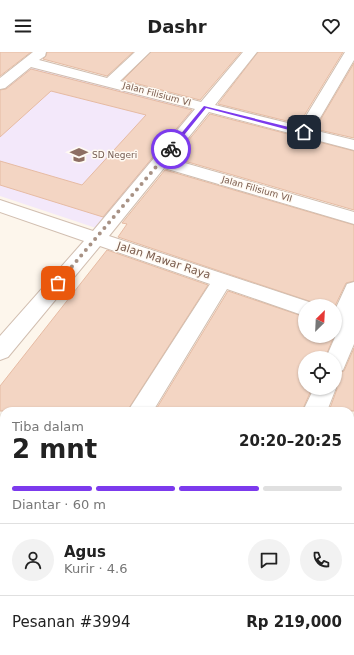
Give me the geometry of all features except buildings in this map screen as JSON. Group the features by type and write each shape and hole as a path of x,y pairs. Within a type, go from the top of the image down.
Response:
{"street":[{"path":"111,82 143,52"},
{"path":"0,351 97,238 250,52"},
{"path":"304,132 352,52"},
{"path":"0,85 35,57"},
{"name":"Jalan Filisium VI","path":"35,57 111,82 354,145"},
{"name":"Jalan Filisium VII","path":"160,161 354,218"},
{"name":"Jalan Mawar Raya","path":"0,206 298,306"},
{"path":"143,407 223,280"},
{"path":"338,351 354,289"},
{"path":"317,407 322,395"}],"shaded area":[{"name":"SD Negeri","path":"34,66 184,104 192,113 96,228 0,196 0,93"}],"way so far":[{"path":"58,283 171,149"}],"place":[{"name":"SD Negeri","path":"79,155"}],"route":[{"path":"171,149 205,107 304,132"}]}
